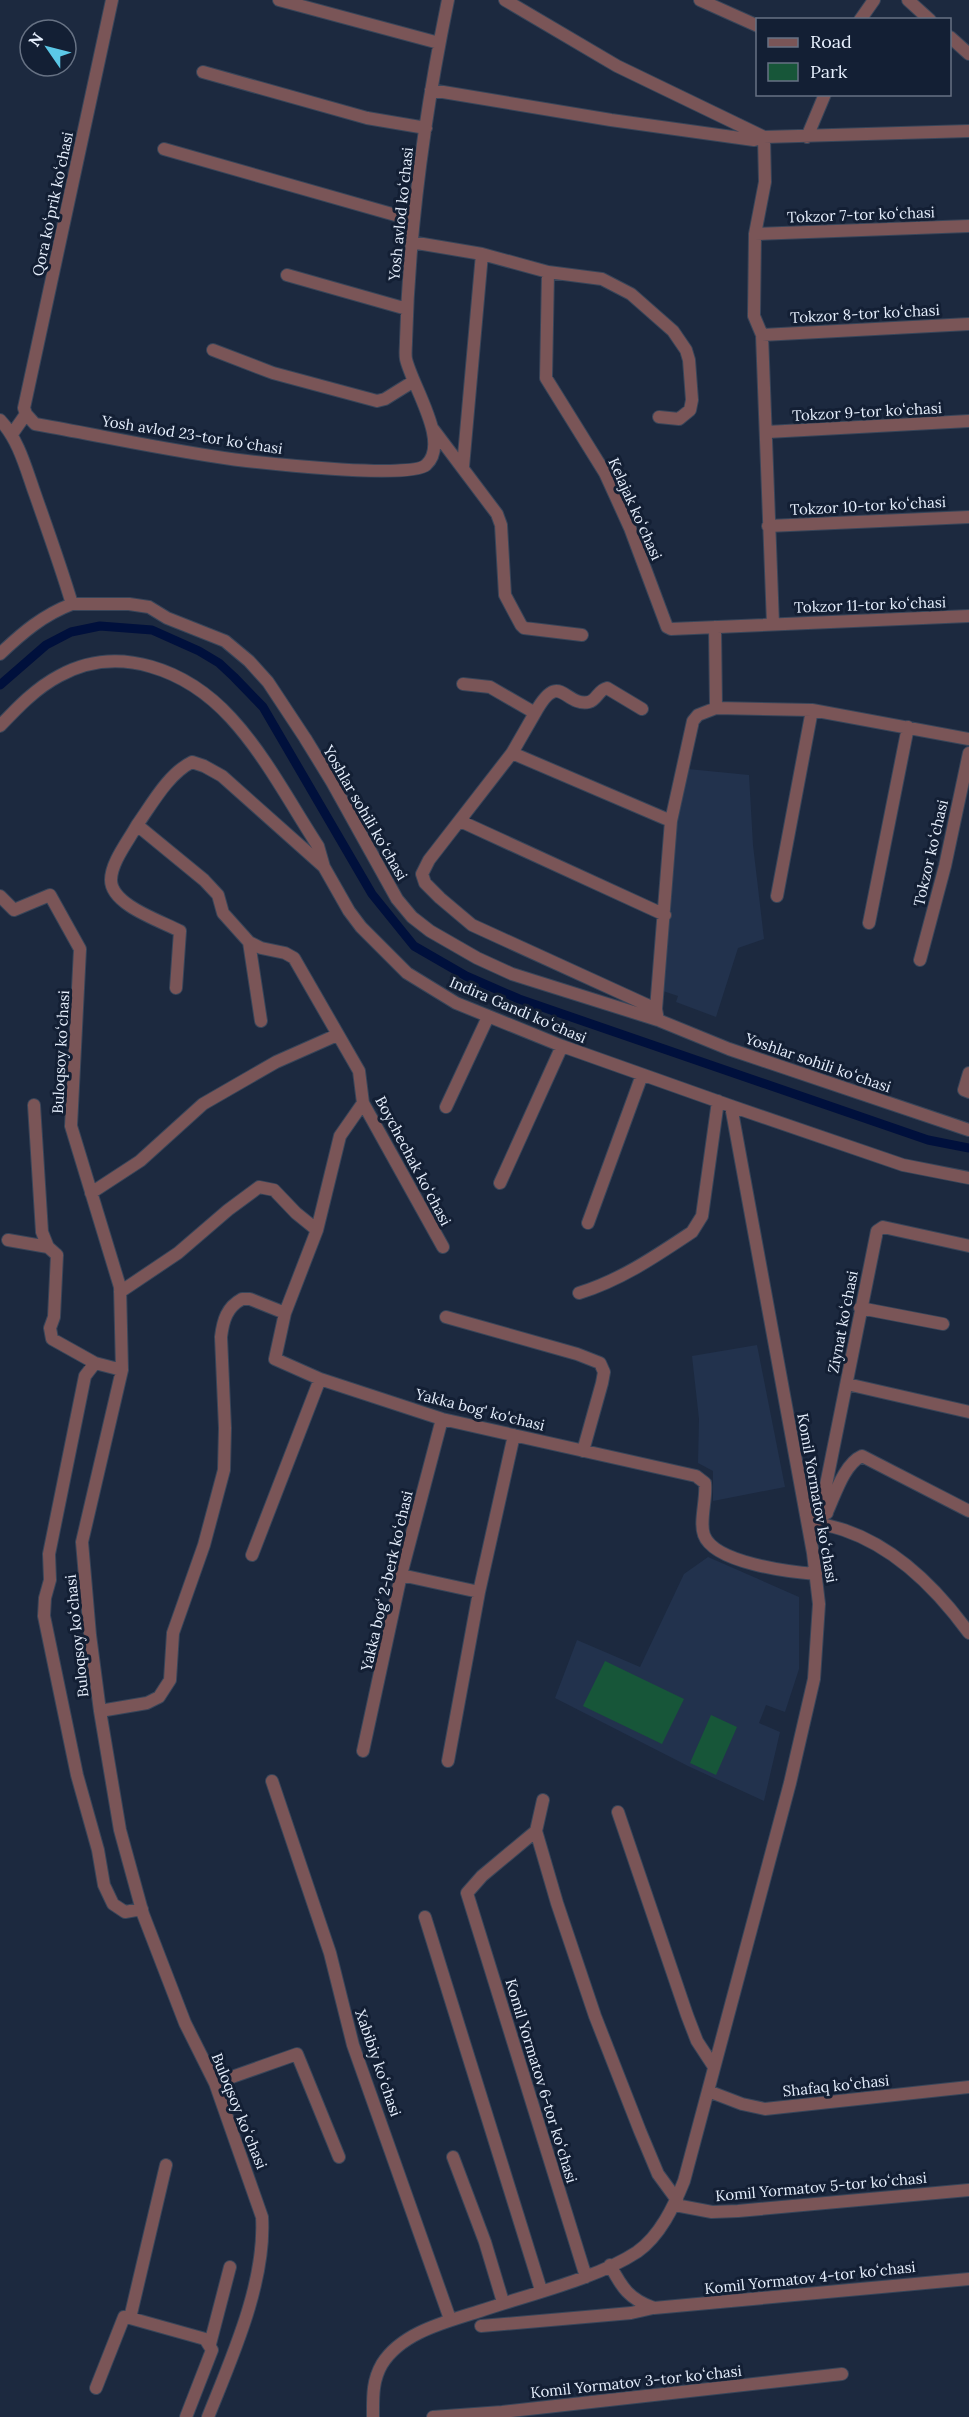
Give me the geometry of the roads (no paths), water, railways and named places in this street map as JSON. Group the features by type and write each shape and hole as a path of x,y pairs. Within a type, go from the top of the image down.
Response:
{"street":[{"name":"Qora koʻprik koʻchasi","path":"15,427 24,408 112,0"},
{"path":"279,0 439,43"},
{"name":"Yosh avlod koʻchasi","path":"432,428 406,358 407,309 413,220 431,90 448,0"},
{"path":"505,0 617,66 764,137"},
{"path":"700,0 756,25"},
{"path":"861,18 874,0"},
{"path":"908,0 928,18"},
{"path":"951,38 969,54"},
{"path":"203,72 367,117 426,128"},
{"path":"431,90 754,140 764,137 969,131"},
{"path":"807,136 824,96"},
{"path":"764,137 765,182 755,234 754,316 762,335 773,624"},
{"path":"164,149 413,220"},
{"name":"Tokzor 7-tor koʻchasi","path":"755,234 969,226"},
{"path":"411,242 482,254 548,272 602,279 618,286 640,301 681,341 689,360 692,400 690,410 679,419 659,417"},
{"path":"463,468 482,254"},
{"name":"Kelajak koʻchasi","path":"548,272 547,381 605,473 630,528 668,627 671,629 773,624"},
{"path":"287,275 407,309"},
{"name":"Tokzor 8-tor koʻchasi","path":"762,335 969,324"},
{"path":"213,350 273,373 377,401 385,399 414,381"},
{"path":"0,420 15,427 72,604 55,611 33,625 0,654"},
{"name":"Tokzor 9-tor koʻchasi","path":"767,432 969,422"},
{"name":"Yosh avlod 23-tor koʻchasi","path":"15,427 35,424 246,461 373,470 417,470 425,467 432,458 435,447 432,428"},
{"path":"432,428 497,514 501,525 505,595 520,625 524,628 582,635"},
{"name":"Tokzor 10-tor koʻchasi","path":"768,526 969,517"},
{"name":"Yoshlar sohili koʻchasi","path":"72,604 129,604 149,607 167,618 225,641 249,661 268,682 311,747 397,899 430,931 477,958 512,974 657,1015"},
{"name":"Tokzor 11-tor koʻchasi","path":"773,624 969,616"},
{"path":"715,627 716,708"},
{"name":"Indira Gandi koʻchasi","path":"0,726 20,705 45,685 58,676 89,663 132,662 169,672 202,691 240,729 318,846 324,867 349,911 390,957 431,989 488,1017 642,1075 903,1165 969,1178"},
{"path":"463,684 490,687 535,713"},
{"name":"Yoshlar sohili koʻchasi","path":"642,709 607,688 602,689 592,701 586,702 559,692 553,692 543,698 512,753 429,860 422,874 425,883 472,925 729,1049 969,1130"},
{"path":"657,1015 671,821 693,721 698,715 716,708 812,710 969,739"},
{"path":"777,896 812,710"},
{"path":"869,923 908,727"},
{"path":"512,753 671,821"},
{"name":"Tokzor koʻchasi","path":"920,960 945,866 969,753"},
{"path":"176,988 180,931 125,904 115,894 111,880 137,825 164,788 183,767 192,762 222,776 324,867"},
{"path":"460,822 665,915"},
{"name":"Boychechak koʻchasi","path":"137,825 204,880 218,895 223,913 249,942 294,958 359,1071 363,1103 443,1247"},
{"name":"Buloqsoy koʻchasi","path":"0,896 14,910 50,895 80,950 71,1126 120,1292 122,1370 82,1542 90,1635 100,1711 120,1830 142,1909 185,2023 215,2083 262,2217 263,2238 259,2271 230,2360 208,2417"},
{"path":"249,942 261,1021"},
{"path":"446,1107 488,1017"},
{"path":"91,1193 140,1161 203,1104 276,1062 337,1035"},
{"path":"500,1183 562,1046"},
{"path":"969,1073 964,1090 969,1092"},
{"path":"588,1223 642,1075"},
{"path":"579,1293 602,1286 646,1263 692,1232 702,1216 718,1101"},
{"name":"Yakka bog' ko'chasi","path":"363,1103 340,1136 317,1230 285,1313 275,1359 320,1379 442,1419 701,1479 705,1483 706,1490 703,1533 711,1546 720,1552 767,1568 816,1574"},
{"path":"34,1105 40,1221 48,1247 57,1255 52,1339 95,1363 122,1370"},
{"name":"Komil Yormatov koʻchasi","path":"373,2417 372,2390 376,2376 383,2363 404,2342 450,2319 586,2277 637,2252 676,2202 684,2181 790,1783 814,1679 819,1604 808,1521 731,1106"},
{"path":"120,1292 178,1253 259,1187 274,1190 296,1213 317,1230"},
{"name":"Ziynat koʻchasi","path":"827,1513 824,1495 876,1231 883,1227 969,1246"},
{"path":"8,1240 48,1247"},
{"path":"100,1711 147,1703 159,1697 170,1680 173,1633 204,1545 224,1470 225,1428 220,1336 228,1311 242,1299 250,1299 285,1313"},
{"path":"860,1308 943,1324"},
{"path":"446,1317 578,1354 600,1363 604,1372 602,1383 583,1452"},
{"path":"95,1363 85,1376 66,1466 49,1554 50,1580 45,1598 44,1616 77,1775 98,1851 104,1885 113,1904 125,1912 142,1909"},
{"path":"252,1555 320,1379"},
{"path":"847,1384 969,1412"},
{"name":"Yakka bogʻ 2-berk koʻchasi","path":"363,1751 401,1575 442,1419"},
{"path":"448,1761 479,1592 514,1435"},
{"name":"Ziynat koʻchasi","path":"821,1525 847,1472 855,1459 862,1456 969,1511"},
{"path":"808,1521 845,1530 898,1557 944,1599 969,1633"},
{"path":"401,1575 479,1592"},
{"name":"Xabibiy koʻchasi","path":"272,1781 330,1953 353,2045 450,2319"},
{"path":"543,1800 536,1832 557,1903 595,2016 658,2174 676,2202"},
{"path":"618,1812 687,2015 698,2041 714,2067"},
{"name":"Komil Yormatov 6-tor koʻchasi","path":"536,1832 482,1876 467,1893 586,2277"},
{"path":"424,1917 541,2290"},
{"path":"215,2083 297,2054 339,2157"},
{"name":"Shafaq koʻchasi","path":"708,2091 742,2104 765,2109 969,2087"},
{"path":"453,2157 485,2242 503,2302"},
{"path":"130,2318 166,2165"},
{"name":"Komil Yormatov 5-tor koʻchasi","path":"676,2202 712,2212 738,2211 969,2190"},
{"path":"610,2265 623,2287 634,2299 654,2308"},
{"path":"210,2344 230,2267"},
{"name":"Komil Yormatov 4-tor koʻchasi","path":"481,2326 969,2279"},
{"path":"96,2388 124,2317 205,2339 212,2350 186,2417"},
{"name":"Komil Yormatov 3-tor koʻchasi","path":"434,2417 514,2411 842,2374"}],"waterway":[{"path":"0,685 46,645 71,632 100,626 152,630 199,651 219,663 263,707 372,894 414,946 466,976 519,999 928,1140 969,1148"}]}
